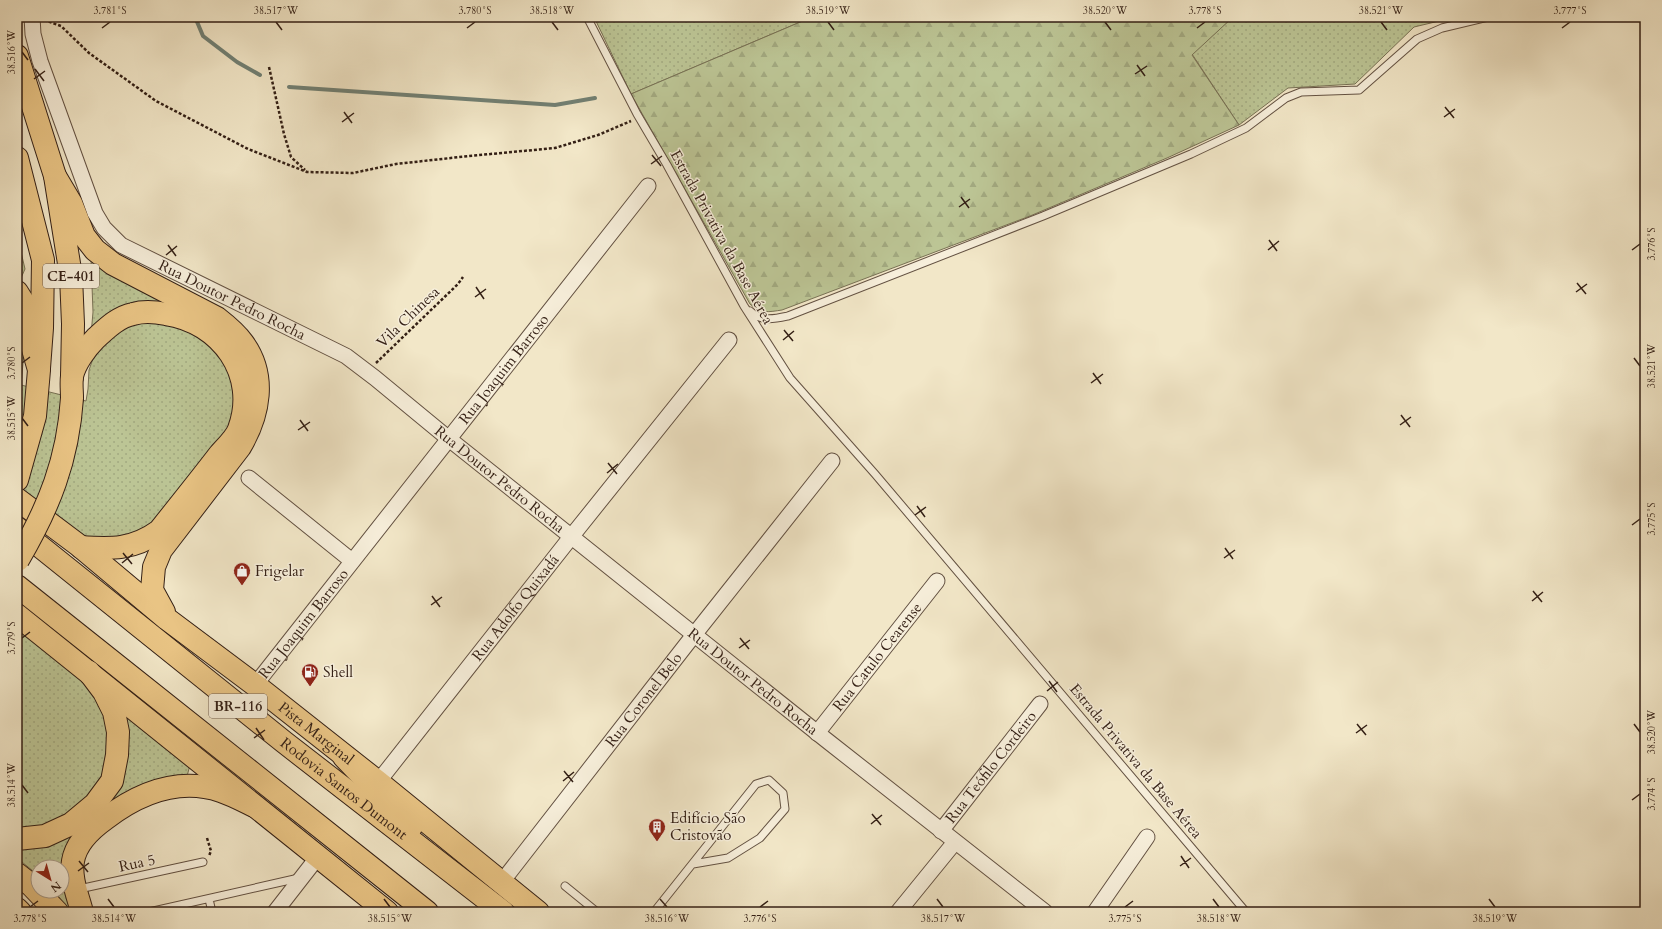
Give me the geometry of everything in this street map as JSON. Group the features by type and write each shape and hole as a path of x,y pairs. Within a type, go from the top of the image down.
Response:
{"main road":[{"name":"CE-401","path":"17,56 55,176 71,276 73,324 71,423 59,475 47,505 18,561"},
{"name":"CE-401","path":"17,158 43,260 42,328 35,416 17,480"},
{"path":"55,176 71,203 84,236 95,250 120,268 217,318 232,330 244,344 252,359 256,373 258,401 250,430 240,447 161,550 154,567 152,590 167,619"},
{"path":"17,292 22,300 38,380"},
{"path":"72,387 80,359 91,343 108,326 121,318 134,314 159,313 176,315 191,320 205,328 216,337 226,347 234,359 241,373 245,390 244,406 239,430 159,531 147,540 133,546 108,549 81,547"},
{"name":"Pista Marginal","path":"17,499 81,547 167,619 255,685 344,757 378,782 538,912"},
{"name":"Rodovia Santos Dumont","path":"17,528 284,742 503,912"},
{"name":"BR-116","path":"17,586 427,912"},
{"path":"17,615 317,858 387,912"},
{"path":"17,839 45,836 71,824 95,804 112,781 117,755 118,732 114,712 104,692 89,672"},
{"path":"344,757 462,880"},
{"path":"82,912 72,870 73,860 77,848 87,834 139,796 156,790 170,788 207,787 222,791 254,806"},
{"path":"17,874 31,885 57,912"},
{"path":"17,909 20,912"}],"street":[{"name":"Rua Doutor Pedro Rocha","path":"36,18 33,34 40,61 95,213 104,228 121,245 346,356 570,537 1045,912"},
{"name":"Rua Joaquim Barroso","path":"255,685 648,186"},
{"name":"Rua Adolfo Quixadá","path":"378,782 570,537 729,340"},
{"name":"Rua Coronel Belo","path":"501,883 694,634 832,461"},
{"path":"249,478 352,561"},
{"name":"Rua Catulo Cearense","path":"817,733 937,581"},
{"name":"Rua Teófilo Cordeiro","path":"941,831 1040,704"},
{"path":"1095,912 1147,837"},
{"name":"Rua Teófilo Cordeiro","path":"898,912 955,842"},
{"path":"275,912 317,858"}],"lane":[{"name":"Estrada Privativa da Base Aérea","path":"587,17 639,118 667,164 744,306 790,378 875,474 1246,912"},
{"path":"744,306 755,317 770,319 788,316 836,298 1043,216 1191,154 1246,128 1286,98 1300,92 1359,90 1417,39 1442,28 1488,17"},
{"path":"654,912 692,864 756,784 769,780 783,793 785,809 760,838 728,858 692,864"},
{"name":"Rua 5","path":"76,890 203,862"},
{"path":"149,912 303,877"},
{"path":"565,886 597,912"},
{"path":"209,899 212,912"}],"path":[{"path":"36,18 61,26 89,53 156,101 248,149 307,172 353,173 404,164 555,148 598,135 626,122 639,118"},
{"path":"268,67 291,157 307,172"},
{"name":"Vila Chinesa","path":"367,372 458,284 463,277"},
{"path":"203,862 208,858 211,851 207,838"}],"green space":[{"path":"594,17 812,17 631,94"},
{"path":"812,17 1233,17 1192,55 1239,125 1167,158 1030,216 782,310 769,312 761,311 750,304 631,94"},
{"path":"1233,17 1456,17 1414,27 1355,84 1288,88 1239,125 1192,54"},
{"path":"17,235 25,269 21,278 17,274"},
{"path":"91,259 177,309 91,335 93,312"},
{"path":"17,304 25,341 21,385 86,401 89,370 95,353 118,332 133,325 145,322 161,321 209,340 236,384 231,429 146,533 94,542 17,489"},
{"path":"17,626 85,680 110,726 109,768 71,819 17,832"},
{"path":"122,710 190,765 186,780 119,801 107,803"},
{"path":"82,830 75,912 70,912 60,899 70,899 70,859 30,859 30,869 17,858 17,846"}],"waterway":[{"path":"195,17 203,36 237,62 260,75"},
{"path":"289,87 555,105 595,98"}],"place":[{"name":"Frigelar","path":"242,586"},
{"name":"Shell","path":"310,687"},
{"name":"Edifício São Cristovão","path":"657,842"}]}
